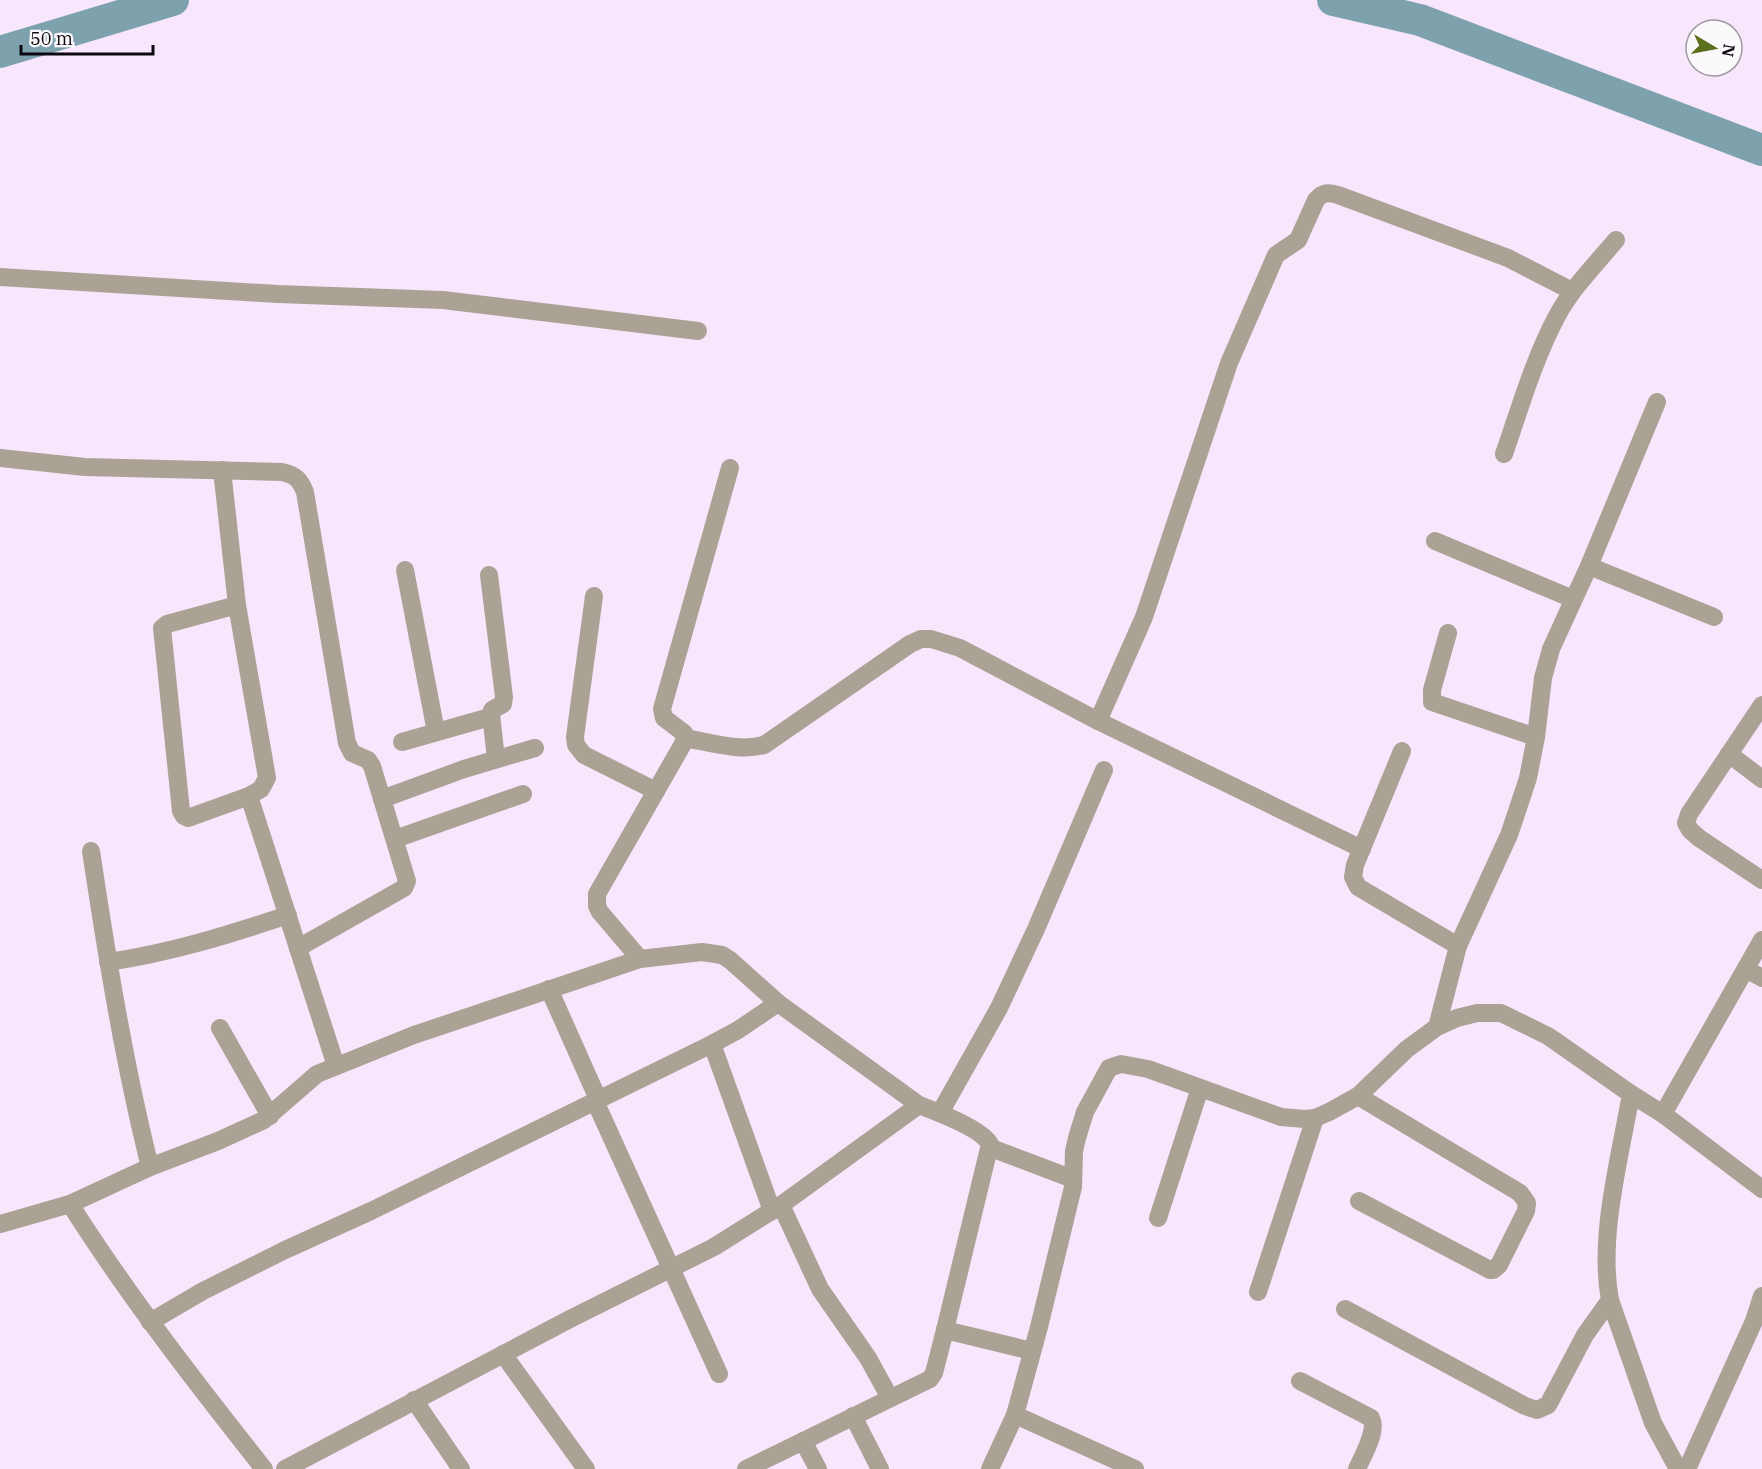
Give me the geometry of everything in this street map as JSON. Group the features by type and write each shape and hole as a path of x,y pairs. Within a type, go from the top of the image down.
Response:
{"street":[{"path":"1098,721 1144,617 1229,363 1276,255 1298,240 1316,200 1321,195 1326,192 1338,195 1508,258 1572,291"},
{"path":"1504,454 1546,337 1572,291 1616,240"},
{"path":"0,277 278,294 442,300 698,331"},
{"path":"1437,1027 1458,946 1509,835 1528,778 1543,678 1551,649 1589,566 1658,402"},
{"path":"0,458 85,467 282,472 297,477 302,483 347,743 352,753 370,762 407,877 406,886 298,948"},
{"path":"640,960 600,912 596,900 599,888 683,745 682,731 662,714 663,702 730,468"},
{"path":"222,470 237,605 267,778 261,789 249,796 191,818 182,814 162,628 166,624 237,605"},
{"path":"1435,541 1573,599"},
{"path":"1589,566 1714,617"},
{"path":"405,570 436,732"},
{"path":"489,575 504,697 503,704 492,710 490,717 496,759"},
{"path":"594,597 575,737 576,745 584,755 656,791"},
{"path":"1448,633 1431,690 1432,702 1536,736"},
{"path":"684,738 739,747 753,748 764,745 910,644 921,639 931,639 960,648 1098,721 1362,849"},
{"path":"1762,705 1689,814 1686,823 1699,838 1762,880"},
{"path":"402,742 490,717"},
{"path":"382,799 464,769 536,748"},
{"path":"1402,751 1353,872 1353,877 1358,887 1458,946"},
{"path":"1729,754 1762,779"},
{"path":"940,1113 999,1008 1036,929 1104,770"},
{"path":"395,839 523,794"},
{"path":"249,796 336,1066"},
{"path":"91,851 108,962 133,1098 150,1167"},
{"path":"108,962 148,956 213,940 288,915"},
{"path":"1663,1114 1762,940"},
{"path":"0,1224 70,1204 150,1167 218,1141 270,1116 318,1074 414,1035 640,960 686,953 722,955 778,1003 919,1105 940,1113 983,1136 988,1139 991,1148 934,1373 930,1379 746,1469"},
{"path":"1746,969 1762,978"},
{"path":"549,989 670,1270 719,1374"},
{"path":"150,1322 203,1291 264,1260 371,1211 711,1044 738,1030 778,1003"},
{"path":"990,1469 1015,1415 1073,1187 1074,1151 1085,1112 1109,1068 1121,1064 1148,1069 1281,1117 1315,1118 1358,1096 1407,1049 1437,1027 1457,1018 1477,1013 1501,1013 1548,1036 1663,1114 1762,1189"},
{"path":"220,1028 270,1116"},
{"path":"711,1044 777,1208 820,1288 868,1358 891,1398"},
{"path":"1158,1218 1200,1088"},
{"path":"1631,1094 1607,1244 1606,1281 1610,1300 1653,1423 1678,1469"},
{"path":"1358,1096 1520,1193 1527,1203 1526,1211 1499,1265 1490,1270 1359,1201"},
{"path":"285,1469 414,1400 714,1247 777,1208 919,1105"},
{"path":"1258,1292 1315,1118"},
{"path":"991,1148 1073,1179"},
{"path":"70,1204 150,1322 264,1469"},
{"path":"1687,1469 1754,1321 1762,1296"},
{"path":"1345,1309 1525,1406 1537,1410 1548,1405 1585,1335 1610,1300"},
{"path":"945,1330 1032,1351"},
{"path":"503,1354 586,1469"},
{"path":"1300,1381 1373,1421 1373,1430 1357,1469"},
{"path":"414,1400 461,1469"},
{"path":"1015,1415 1135,1469"},
{"path":"853,1416 880,1469"},
{"path":"803,1441 818,1469"}],"waterway":[{"path":"0,52 173,0"},
{"path":"1333,0 1420,20 1762,150"}]}
